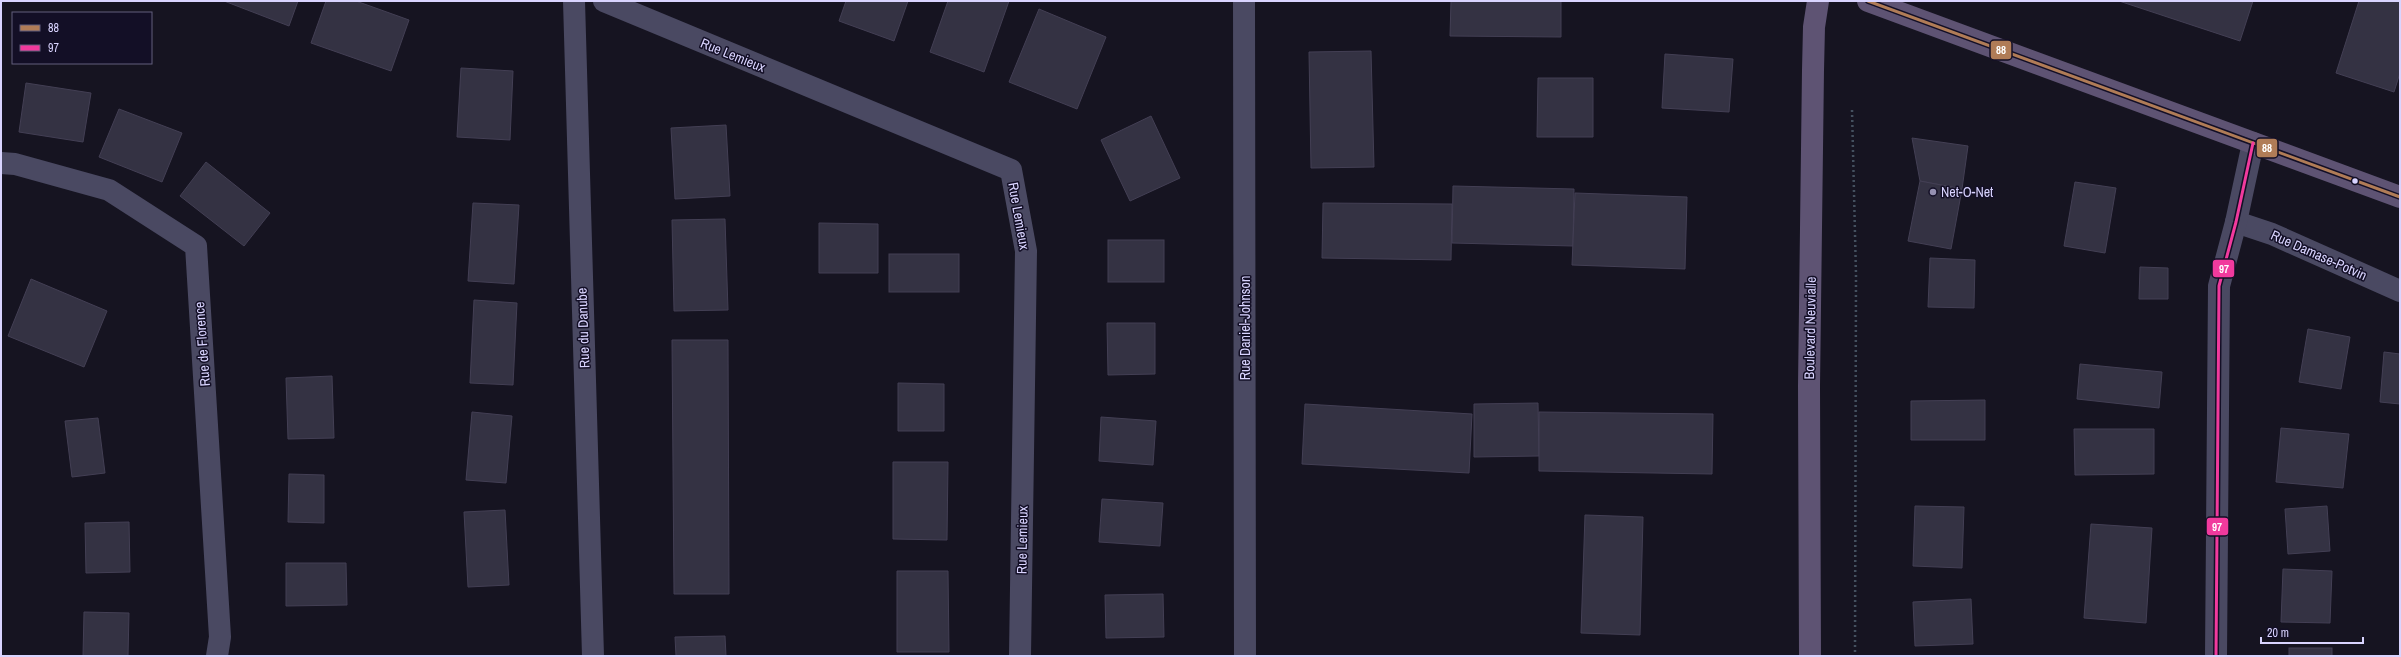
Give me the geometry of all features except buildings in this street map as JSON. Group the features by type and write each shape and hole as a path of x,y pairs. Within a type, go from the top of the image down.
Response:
{"main road":[{"name":"Boulevard Neuvialle","path":"1810,656 1809,386 1814,27 1818,1"},
{"path":"1868,1 2400,197"}],"street":[{"name":"Rue du Danube","path":"574,1 593,656"},
{"name":"Rue Lemieux","path":"604,1 1011,170 1026,251 1020,656"},
{"name":"Rue Daniel-Johnson","path":"1244,1 1245,656"},
{"path":"2216,656 2219,286 2236,222 2253,143"},
{"name":"Rue de Florence","path":"1,163 15,164 110,190 196,246 220,637 217,656"},
{"name":"Rue Damase-Potvin","path":"2236,222 2272,234 2400,291"}],"path":[{"path":"1852,110 1856,275 1855,656"}],"transit line":[{"name":"88","path":"1868,1 2400,197"},
{"name":"97","path":"2216,656 2219,286 2236,222 2253,143"}],"place":[{"name":"Net-O-Net","path":"1933,192"}]}
